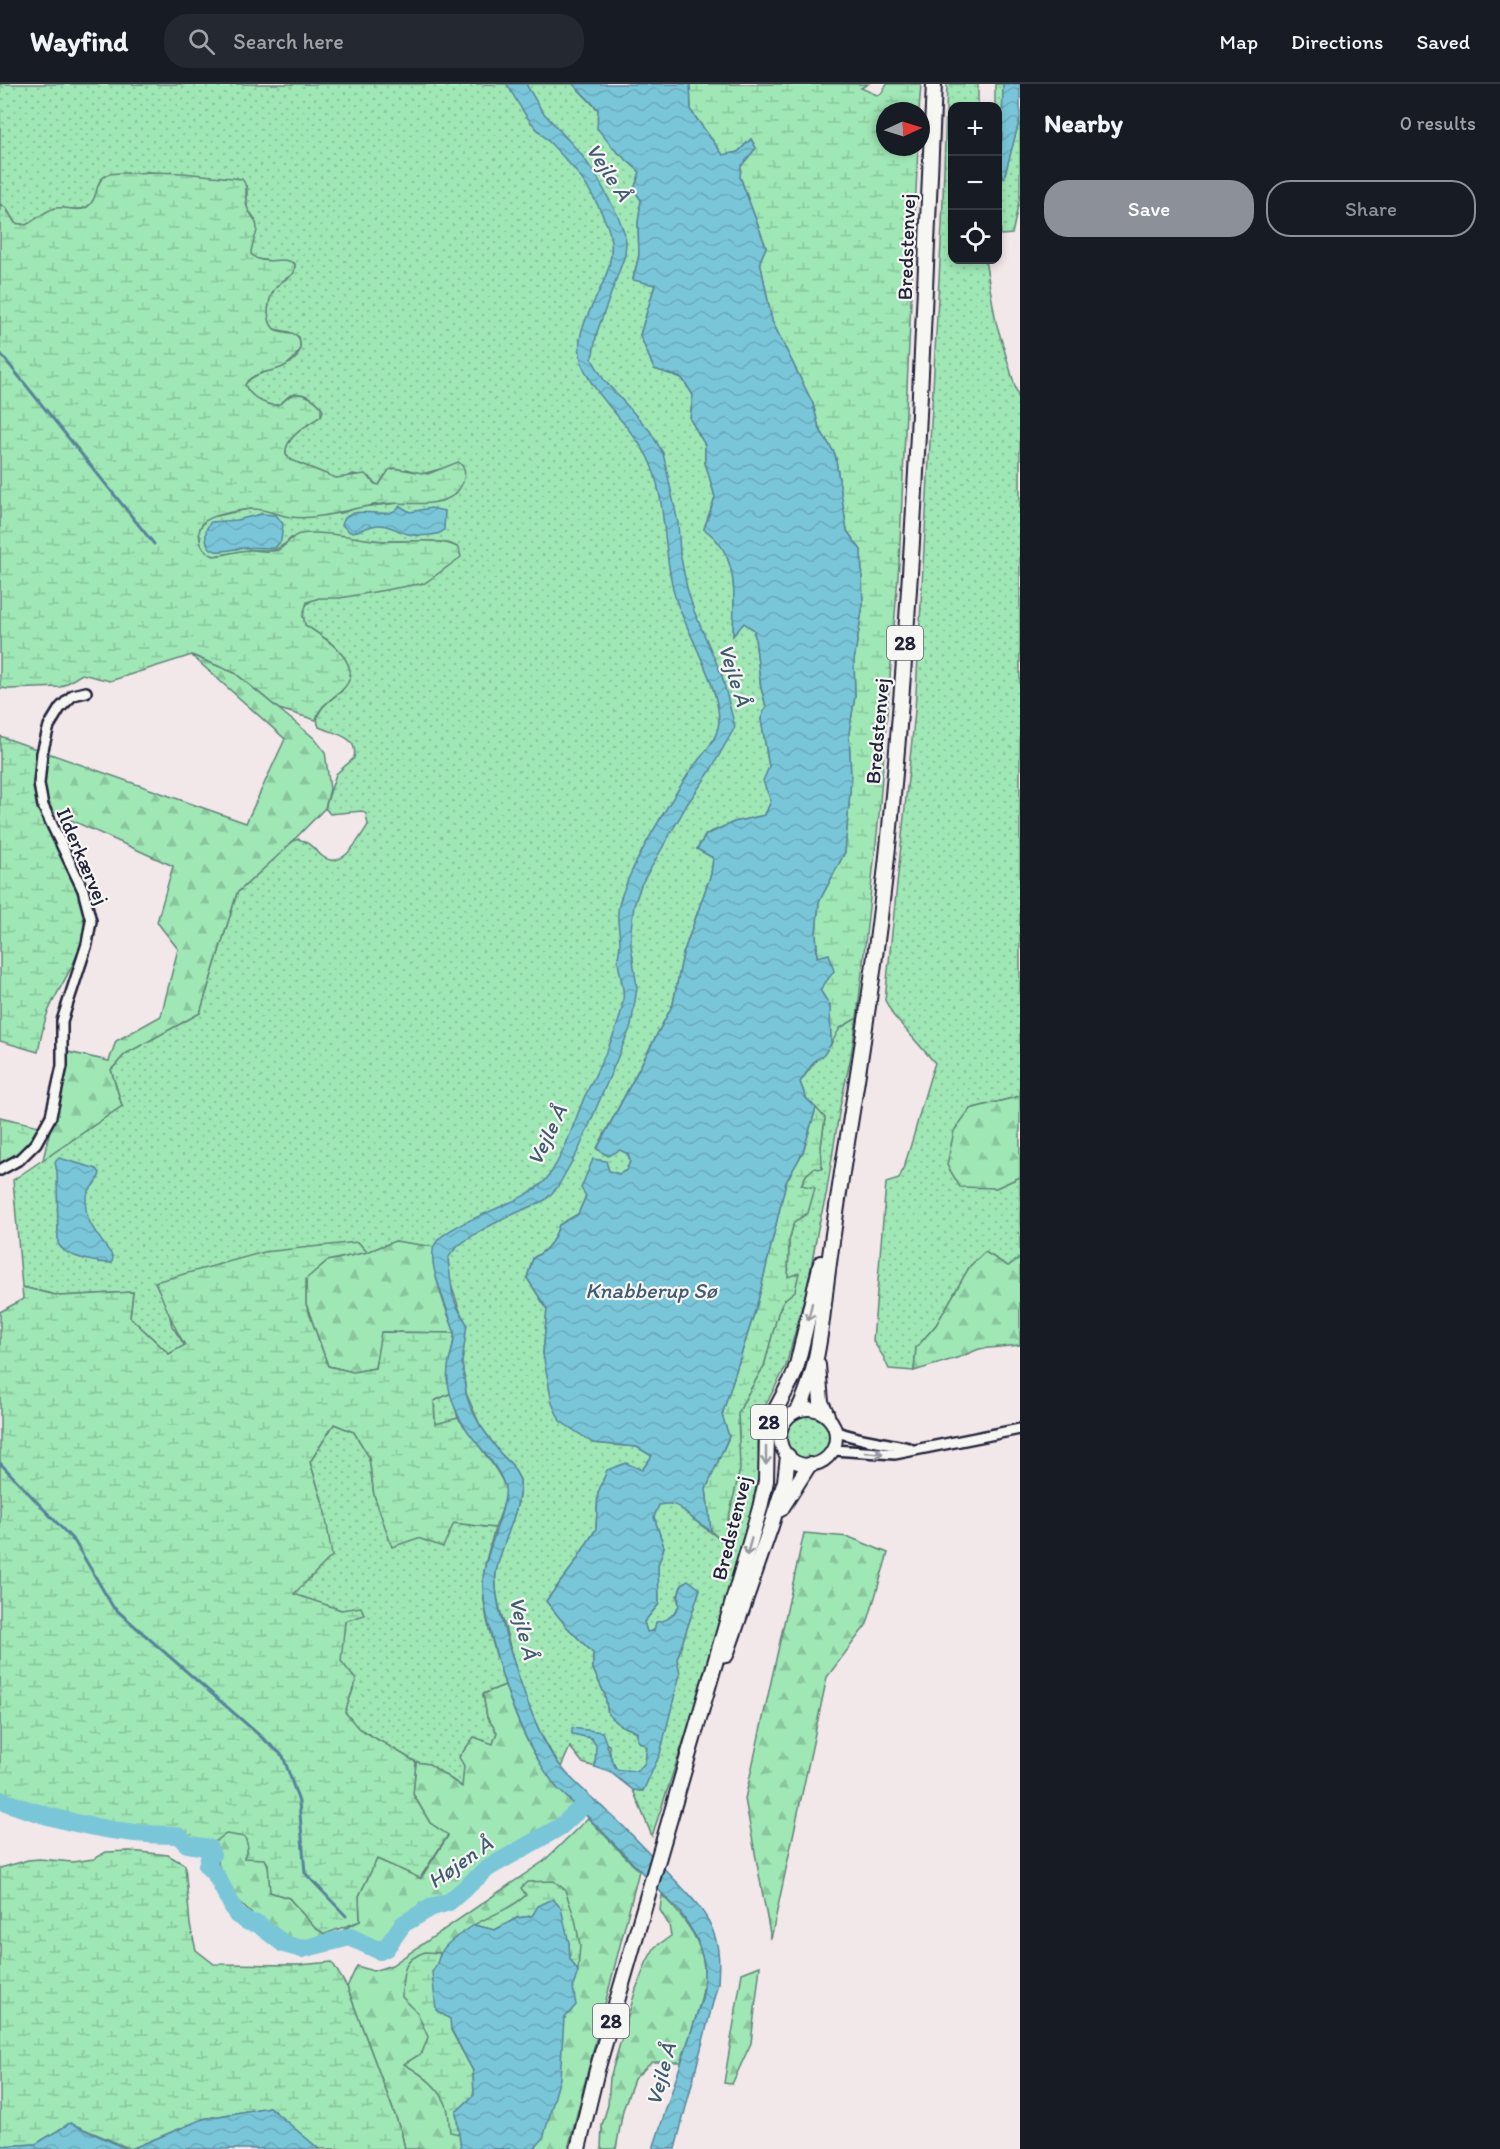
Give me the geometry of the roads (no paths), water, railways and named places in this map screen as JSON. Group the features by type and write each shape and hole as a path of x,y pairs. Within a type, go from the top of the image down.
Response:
{"highway":[{"name":"Bredstenvej","path":"799,1409 807,1392 817,1354 838,1199 867,1024 890,828 918,450 934,84"},
{"name":"Bredstenvej","path":"578,2149 597,2070 762,1500 767,1470 766,1433 769,1422 797,1365 838,1199"},
{"name":"Bredstenvej","path":"817,1354 821,1402 827,1415"},
{"name":"Bredstenvej","path":"666,1833 771,1526 784,1481 788,1456"},
{"name":"Bredstenvej","path":"771,1526 809,1465"}],"main road":[{"name":"28","path":"833,1450 825,1459 809,1465 801,1464 788,1456 780,1439 781,1427 788,1416 799,1409 814,1409 827,1415 836,1432"},
{"path":"833,1450 836,1444 836,1432"}],"street":[{"name":"Ilderkærvej","path":"0,1170 20,1159 36,1143 51,1116 62,1066 62,1021 87,944 91,921 82,890 43,806 39,784 42,753 50,726 60,708 73,695 86,692"},
{"path":"833,1450 895,1454 1020,1429"},
{"path":"836,1432 868,1441 914,1449"}],"water":[{"path":"507,84 526,84 542,111 581,154 597,177 624,232 625,255 597,332 592,359 604,380 650,431 663,453 678,523 680,553 687,588 694,611 722,676 735,727 641,885 634,906 631,929 637,988 631,1026 579,1149 557,1188 545,1200 476,1234 453,1252 448,1260 453,1296 467,1324 462,1363 470,1406 480,1425 500,1453 512,1465 520,1480 518,1503 496,1572 496,1587 504,1629 534,1718 556,1761 692,1898 711,1926 716,1940 719,1958 718,1983 675,2149 653,2149 702,1999 704,1962 697,1939 680,1912 557,1788 534,1754 509,1698 486,1614 483,1589 484,1572 503,1505 505,1488 497,1470 463,1424 452,1398 448,1374 454,1331 433,1265 434,1246 441,1237 454,1228 524,1196 538,1187 548,1177 559,1158 613,1036 621,1011 623,985 618,961 620,942 618,917 622,895 635,864 656,825 691,770 713,741 718,728 719,715 711,682 676,600 659,491 648,458 594,387 582,363 579,346 582,330 610,263 611,245 607,225 584,183 527,117"},
{"name":"Knabberup Sø","path":"573,84 690,84 691,111 723,155 738,152 751,139 756,148 741,166 740,177 766,247 760,261 772,321 813,404 819,428 835,454 847,531 861,550 863,604 854,661 855,696 849,733 851,779 845,852 819,902 816,932 817,957 829,954 834,971 820,990 830,1006 831,1044 823,1056 815,1060 800,1082 806,1098 816,1108 803,1152 786,1182 758,1301 722,1415 729,1436 706,1489 711,1531 679,1507 672,1505 659,1505 654,1517 664,1547 658,1565 659,1604 644,1622 647,1632 654,1631 656,1622 667,1619 675,1613 679,1606 679,1591 685,1582 688,1580 700,1589 677,1659 680,1674 660,1754 643,1791 633,1790 610,1772 595,1767 596,1745 591,1738 572,1734 572,1728 602,1732 617,1770 638,1771 645,1763 647,1747 637,1740 637,1732 620,1725 608,1714 605,1695 593,1669 593,1653 567,1627 546,1601 572,1567 596,1529 598,1493 607,1470 626,1463 642,1470 652,1456 637,1447 593,1443 560,1421 552,1403 543,1354 547,1309 527,1278 533,1258 550,1244 559,1225 578,1214 586,1196 581,1188 593,1159 606,1161 609,1171 619,1174 627,1170 630,1161 628,1154 620,1150 608,1156 597,1149 673,1004 683,954 711,874 713,858 697,849 706,835 734,822 765,815 771,801 763,781 769,767 761,719 766,706 761,688 754,630 744,623 733,636 734,591 729,563 716,539 704,529 715,497 705,462 705,445 690,419 693,395 682,378 654,369 640,335 655,285 633,280 639,255 638,224 641,200 634,190 640,172 613,148 597,128 598,109"},
{"path":"1003,84 1020,84 1020,118 1004,178 1002,175"},
{"path":"400,506 410,512 431,508 445,511 444,530 432,535 417,535 381,525 350,532 342,525 350,514 357,512 387,513 393,512"},
{"path":"261,514 276,515 283,524 281,541 275,548 215,551 208,545 206,532 211,522 237,520"},
{"path":"59,1158 97,1169 100,1173 88,1193 86,1210 92,1227 113,1257 112,1263 98,1262 74,1255 61,1248 58,1243 55,1162"},
{"path":"553,1899 561,1908 570,1959 578,1971 573,1987 576,2005 564,2019 560,2078 543,2139 534,2149 461,2149 456,2112 474,2095 473,2071 451,2029 450,2019 436,2010 432,1972 442,1950 474,1925 495,1930 517,1918 532,1916 538,1906"},
{"path":"269,2107 319,2149 131,2149 203,2119"},
{"path":"70,2123 127,2149 0,2149 0,2144 2,2146 36,2144"}],"waterway":[{"path":"0,353 154,544"},
{"path":"0,1463 75,1542 113,1607 283,1756 299,1802 305,1873 346,1916"},
{"name":"Højen Å","path":"0,1800 64,1820 130,1832 175,1835 187,1844 209,1848 212,1855 207,1866 216,1875 237,1915 248,1922 258,1924 284,1944 302,1949 350,1937 380,1951 386,1948 403,1924 432,1907 449,1902 488,1868 560,1827 585,1804"}],"water label":[{"name":"Vejle Å","path":"609,172"},
{"name":"Vejle Å","path":"735,675"},
{"name":"Vejle Å","path":"547,1135"},
{"name":"Vejle Å","path":"524,1628"},
{"name":"Vejle Å","path":"661,2074"}]}
